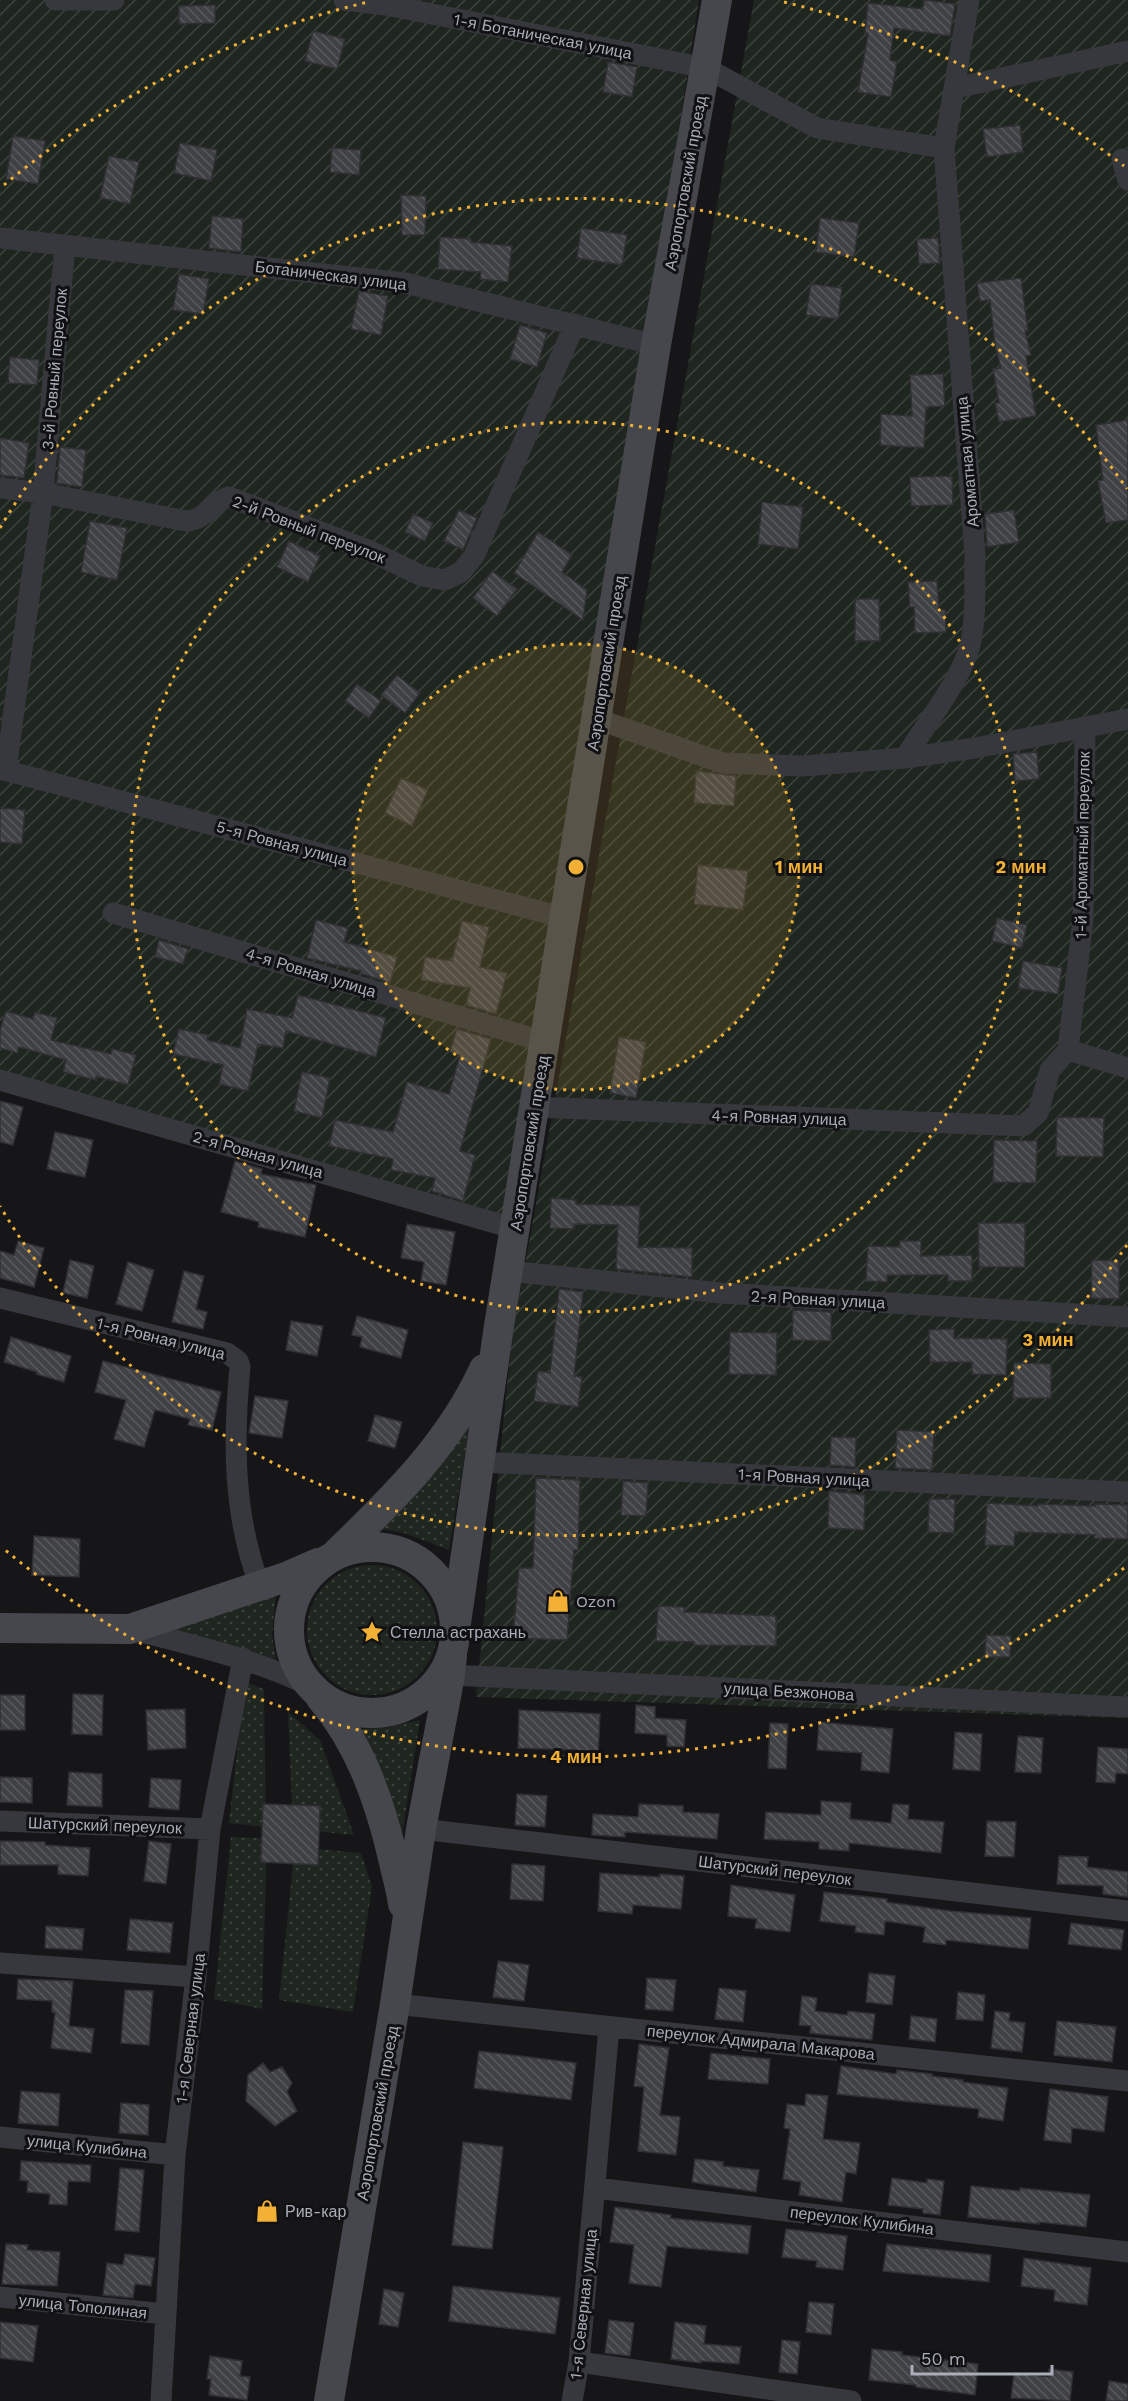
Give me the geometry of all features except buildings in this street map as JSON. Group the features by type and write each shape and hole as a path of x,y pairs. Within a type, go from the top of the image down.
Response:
{"main road":[{"name":"Аэропортовский проезд","path":"499,1326 656,345 717,0"},
{"path":"406,1931 421,1828 451,1666 499,1326"},
{"path":"406,1931 402,1897 378,1803 351,1740 338,1718 297,1668 288,1636 292,1603 308,1575 331,1557 391,1501 445,1438 467,1405 499,1326"},
{"path":"0,1628 130,1629 260,1586 366,1545 398,1550 427,1566 447,1592 456,1623"},
{"path":"313,1689 346,1710 378,1714 410,1705 436,1685 451,1666"},
{"name":"Аэропортовский проезд","path":"328,2401 406,1931"}],"street":[{"path":"55,0 114,0"},
{"name":"1-я Ботаническая улица","path":"344,0 387,2 706,68 817,128 944,148"},
{"name":"Ароматная улица","path":"904,758 960,670 970,645 973,616 975,556 944,148 969,0"},
{"path":"955,88 1128,51"},
{"path":"1122,159 1128,180"},
{"name":"Ботаническая улица","path":"0,238 405,283 656,345"},
{"name":"3-й Ровный переулок","path":"3,769 43,493 64,245"},
{"name":"2-й Ровный переулок","path":"0,488 43,493 186,521 197,520 219,501 229,497 368,550 422,576 445,580 461,572 474,556 575,324"},
{"path":"597,719 723,763 802,766 904,758 975,748 1128,718"},
{"name":"1-й Ароматный переулок","path":"1068,1050 1083,919 1085,727"},
{"name":"5-я Ровная улица","path":"3,769 565,918"},
{"name":"4-я Ровная улица","path":"113,913 545,1042"},
{"path":"1068,1050 1128,1068"},
{"name":"4-я Ровная улица","path":"534,1107 1023,1126 1038,1113 1050,1070 1068,1050"},
{"name":"2-я Ровная улица","path":"0,1080 516,1229"},
{"name":"2-я Ровная улица","path":"508,1271 722,1293 1128,1317"},
{"name":"1-я Ровная улица","path":"0,1298 227,1353 238,1361 240,1367 236,1483 247,1549 260,1586"},
{"name":"1-я Ровная улица","path":"479,1462 1128,1492"},
{"path":"130,1629 243,1658 278,1670 313,1689"},
{"name":"1-я Северная улица","path":"161,2401 175,2155 196,1977 210,1829 243,1658"},
{"name":"улица Безжонова","path":"451,1666 1128,1707"},
{"name":"Шатурский переулок","path":"0,1821 210,1829"},
{"name":"Шатурский переулок","path":"421,1828 1128,1911"},
{"path":"0,1963 196,1977"},
{"name":"переулок Адмирала Макарова","path":"395,2004 1128,2081"},
{"name":"1-я Северная улица","path":"572,2401 579,2362 609,2026"},
{"name":"улица Кулибина","path":"0,2137 175,2155"},
{"name":"переулок Кулибина","path":"595,2188 1128,2252"},
{"name":"улица Тополиная","path":"0,2297 165,2314"},
{"path":"579,2362 851,2401"}],"shaded area":[{"path":"0,0 699,0 508,1224 0,1083"},
{"path":"754,0 1128,0 1128,1718 476,1697 512,1336"},
{"path":"470,1424 449,1550 404,1533 381,1529"},
{"path":"372,1565 397,1570 418,1584 432,1605 437,1630 432,1655 418,1676 397,1690 372,1695 347,1690 326,1676 312,1655 307,1630 312,1605 326,1584 347,1570"},
{"path":"276,1592 272,1636 276,1659 177,1632 177,1625"},
{"path":"245,1682 264,1689 266,1827 229,1823"},
{"path":"288,1712 320,1740 354,1835 293,1829"},
{"path":"420,1720 400,1848 358,1729 384,1728"},
{"path":"231,1837 267,1838 262,2009 214,1999"},
{"path":"295,1847 361,1853 372,1887 353,2012 279,2000"}],"place":[{"name":"Ozon","path":"558,1601"},
{"name":"Стелла астрахань","path":"372,1632"},
{"name":"Рив-кар","path":"267,2211"}]}
